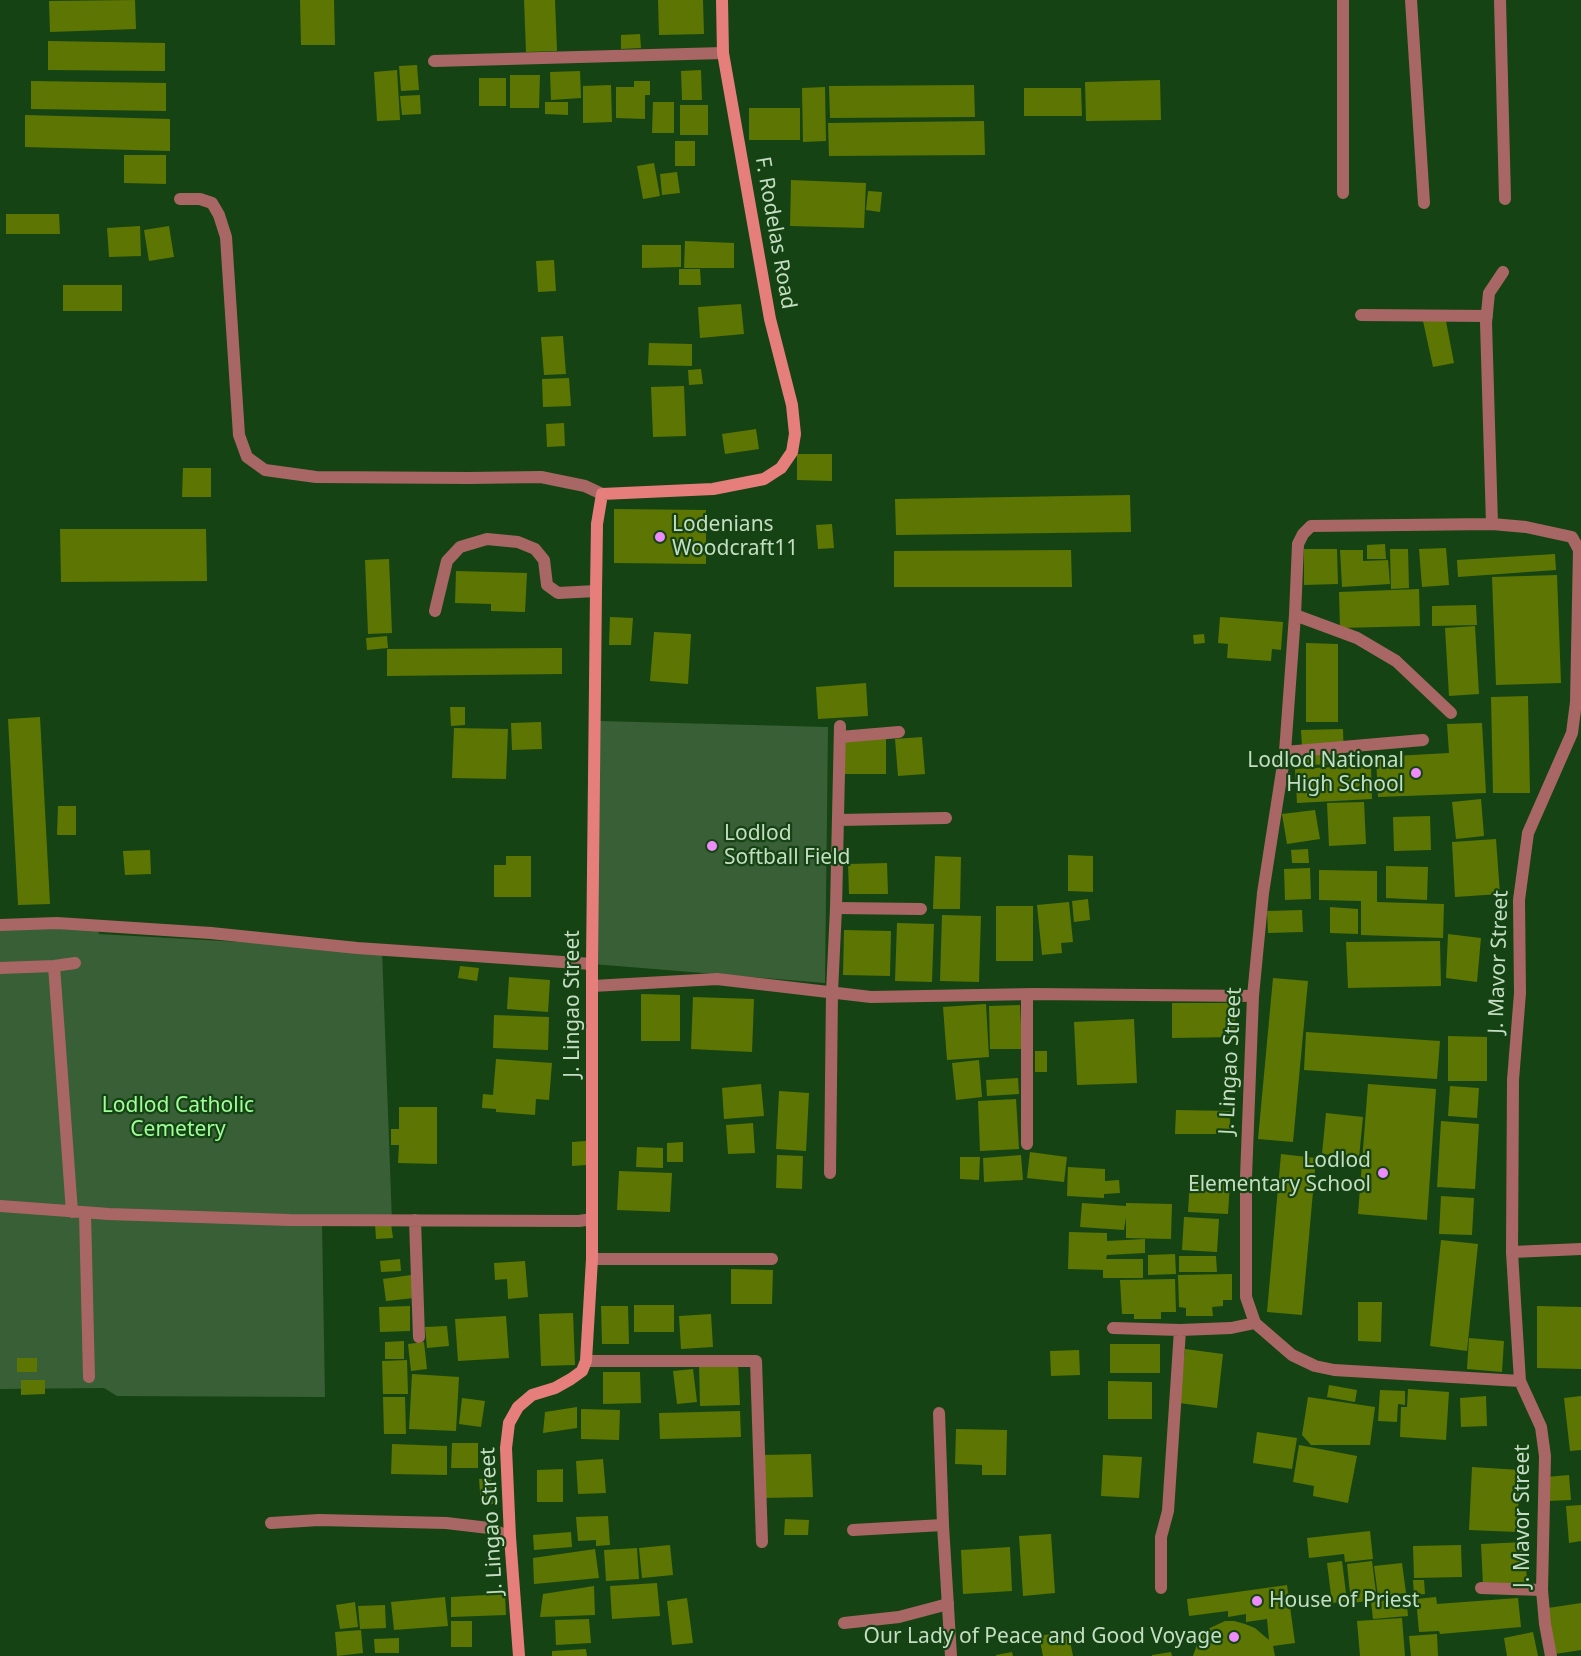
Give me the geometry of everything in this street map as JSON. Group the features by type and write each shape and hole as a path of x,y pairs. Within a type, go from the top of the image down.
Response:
{"street":[{"name":"F. Rodelas Road","path":"602,494 712,489 764,479 781,468 792,452 795,434 792,405 770,320 723,53 723,0"},
{"path":"1343,0 1344,193"},
{"path":"1411,0 1424,203"},
{"path":"1500,0 1505,199"},
{"path":"434,61 723,53"},
{"path":"180,199 200,199 212,203 219,215 226,237 239,435 247,458 265,470 316,477 541,477 585,486 602,494"},
{"path":"1492,524 1487,316 1489,293 1503,272"},
{"path":"1361,315 1487,316"},
{"name":"J. Lingao Street","path":"519,1656 506,1448 509,1424 518,1407 532,1395 555,1388 571,1379 582,1371 586,1361 592,1259 592,964 597,524 602,494"},
{"name":"J. Mavor Street","path":"1311,526 1492,524 1526,526 1572,537 1579,550 1576,702 1572,733 1528,833 1519,900 1520,993 1513,1080 1512,1252 1520,1381 1541,1428 1545,1456 1542,1590 1551,1656"},
{"name":"J. Lingao Street","path":"1255,1323 1246,1297 1246,1177 1253,996 1263,893 1285,752 1296,615 1298,544 1303,534 1311,526"},
{"path":"435,611 447,561 460,547 487,539 518,542 536,549 544,560 547,585 558,593 596,591"},
{"path":"1296,615 1357,638 1396,661 1451,713"},
{"path":"830,1173 832,992 840,731 899,732"},
{"path":"1285,752 1423,740"},
{"path":"838,820 946,818"},
{"path":"836,908 921,909"},
{"path":"0,925 54,923 211,933 357,948 592,964"},
{"path":"0,969 75,963"},
{"path":"54,966 79,1212 88,1377"},
{"path":"593,986 717,979 871,998 1027,995 1253,996"},
{"path":"1027,995 1027,1144"},
{"path":"0,1206 79,1212 289,1220 579,1221 592,1219"},
{"path":"415,1220 419,1337"},
{"path":"1512,1252 1581,1249"},
{"path":"592,1259 772,1259"},
{"path":"1113,1328 1180,1330 1232,1328 1255,1323 1292,1355 1315,1366 1334,1370 1520,1381"},
{"path":"1161,1588 1161,1537 1168,1511 1180,1330"},
{"path":"586,1361 756,1362 762,1542"},
{"path":"939,1413 951,1656"},
{"path":"272,1523 320,1520 446,1523 489,1527 510,1537"},
{"path":"853,1530 943,1526"},
{"path":"1481,1588 1542,1590"},
{"path":"844,1623 899,1617 948,1604"}],"green space":[{"name":"Lodlod Softball Field","path":"600,721 828,727 825,983 593,964"},
{"name":"Lodlod Catholic Cemetery","path":"96,922 99,934 382,950 392,1222 322,1225 325,1397 117,1396 104,1388 0,1389 0,926"}],"building":[{"path":"135,0 136,29 50,32 49,1"},
{"path":"300,0 334,0 335,45 301,45"},
{"path":"524,0 555,0 557,51 526,52"},
{"path":"658,0 703,0 704,34 659,35"},
{"path":"640,34 641,48 621,49 621,35"},
{"path":"48,41 165,43 165,71 48,70"},
{"path":"417,65 419,90 401,91 399,66"},
{"path":"397,70 400,120 377,121 374,72"},
{"path":"701,70 702,100 682,100 681,71"},
{"path":"580,71 581,98 551,100 550,72"},
{"path":"510,75 540,75 539,108 510,108"},
{"path":"479,78 506,78 506,106 479,106"},
{"path":"1160,80 1161,120 1086,121 1085,82"},
{"path":"31,81 166,83 166,111 31,109"},
{"path":"634,81 650,81 650,95 645,95 645,119 616,118 616,87 634,87"},
{"path":"611,85 612,122 583,123 583,86"},
{"path":"974,85 975,117 830,118 829,86"},
{"path":"825,87 826,141 803,142 802,88"},
{"path":"1024,88 1081,88 1082,116 1024,116"},
{"path":"420,95 421,114 402,115 400,96"},
{"path":"545,102 568,102 568,115 545,114"},
{"path":"653,102 674,102 674,133 652,133"},
{"path":"680,105 708,105 708,135 680,135"},
{"path":"749,108 800,108 800,140 749,140"},
{"path":"25,115 170,119 170,151 25,147"},
{"path":"984,121 985,155 829,156 828,123"},
{"path":"675,141 695,141 695,166 675,166"},
{"path":"124,155 166,155 166,184 124,183"},
{"path":"654,163 660,196 643,199 637,166"},
{"path":"677,172 680,193 662,195 660,174"},
{"path":"791,180 866,183 864,228 790,226"},
{"path":"868,191 882,192 880,212 866,210"},
{"path":"6,214 59,214 60,234 6,234"},
{"path":"140,226 141,256 109,257 107,228"},
{"path":"169,226 174,257 149,261 144,230"},
{"path":"685,241 734,243 734,268 684,268"},
{"path":"642,245 681,245 681,267 642,268"},
{"path":"554,260 556,291 538,292 536,261"},
{"path":"679,269 700,269 701,285 679,285"},
{"path":"63,285 122,285 122,311 63,311"},
{"path":"741,304 744,334 700,338 698,307"},
{"path":"1445,316 1454,363 1433,367 1423,321"},
{"path":"563,336 566,374 544,375 541,337"},
{"path":"649,343 692,344 692,366 648,365"},
{"path":"701,369 703,384 689,385 688,370"},
{"path":"569,378 571,406 543,407 542,379"},
{"path":"684,386 686,436 653,437 651,387"},
{"path":"564,423 565,446 547,447 546,424"},
{"path":"756,429 759,449 725,454 722,434"},
{"path":"797,454 832,454 832,481 797,480"},
{"path":"183,468 211,468 211,497 182,497"},
{"path":"1130,495 1131,532 896,535 895,499"},
{"name":"Lodenians Woodcraft11","path":"614,509 706,510 706,564 614,563"},
{"path":"832,524 834,548 818,549 816,525"},
{"path":"60,529 206,529 207,581 61,582"},
{"path":"1385,544 1386,559 1367,559 1367,545"},
{"path":"1446,548 1449,585 1422,587 1419,549"},
{"path":"1304,549 1337,549 1338,584 1304,585"},
{"path":"1390,549 1408,549 1409,588 1391,589"},
{"path":"1071,550 1072,587 894,587 894,551"},
{"path":"1340,550 1363,550 1363,561 1388,560 1390,584 1342,587"},
{"path":"1555,554 1556,570 1458,577 1457,560"},
{"path":"389,559 392,633 368,634 365,560"},
{"path":"456,571 527,573 525,612 491,611 491,604 455,603"},
{"path":"1557,575 1561,683 1496,685 1492,577"},
{"path":"1419,589 1420,626 1340,628 1339,592"},
{"path":"1476,605 1477,625 1432,626 1432,606"},
{"path":"610,617 633,618 631,645 609,645"},
{"path":"1220,617 1283,622 1281,650 1272,649 1271,661 1227,658 1228,644 1218,643"},
{"path":"1475,626 1479,694 1449,696 1445,628"},
{"path":"654,632 691,634 688,684 650,681"},
{"path":"1204,634 1205,643 1194,644 1193,635"},
{"path":"387,636 388,648 367,650 366,638"},
{"path":"1306,643 1338,644 1338,722 1306,722"},
{"path":"562,648 562,674 387,676 387,649"},
{"path":"866,683 868,716 818,719 816,687"},
{"path":"1528,696 1530,793 1493,793 1491,697"},
{"path":"450,707 465,707 465,725 451,726"},
{"path":"40,717 50,904 18,905 8,719"},
{"path":"541,722 542,749 512,750 511,723"},
{"path":"1482,723 1486,793 1378,797 1376,757 1449,753 1447,724"},
{"path":"454,728 508,729 506,779 452,778"},
{"path":"1343,729 1344,764 1303,765 1301,730"},
{"path":"922,737 925,774 898,776 895,739"},
{"path":"845,738 886,738 886,774 845,774"},
{"path":"1371,765 1372,799 1297,803 1295,769"},
{"path":"1481,799 1484,836 1456,839 1452,802"},
{"path":"1364,802 1366,844 1329,846 1327,803"},
{"path":"58,806 76,806 76,835 57,835"},
{"path":"1315,810 1320,839 1287,844 1282,814"},
{"path":"1430,816 1431,850 1394,851 1393,817"},
{"path":"1496,839 1500,894 1455,897 1452,842"},
{"path":"1308,849 1309,863 1292,863 1291,850"},
{"path":"150,850 151,874 125,875 123,851"},
{"path":"1068,855 1093,856 1093,892 1068,891"},
{"path":"506,856 531,856 531,897 494,897 494,865 506,865"},
{"path":"935,856 961,857 960,909 933,909"},
{"path":"887,863 888,894 849,894 848,864"},
{"path":"1386,866 1428,867 1427,900 1386,898"},
{"path":"1310,868 1311,899 1285,900 1284,869"},
{"path":"1319,870 1377,871 1377,902 1444,904 1443,938 1361,935 1361,901 1319,900"},
{"path":"1088,899 1090,920 1074,922 1072,901"},
{"path":"1069,902 1073,942 1061,943 1062,953 1042,955 1037,905"},
{"path":"996,906 1033,906 1033,961 996,961"},
{"path":"1330,907 1358,909 1358,934 1330,933"},
{"path":"1302,910 1303,932 1268,933 1267,911"},
{"path":"942,915 981,916 979,982 940,981"},
{"path":"897,923 934,924 932,982 895,981"},
{"path":"844,930 891,931 890,976 843,975"},
{"path":"1448,934 1481,938 1477,982 1446,978"},
{"path":"1440,941 1441,986 1348,988 1346,942"},
{"path":"460,966 479,968 477,981 458,978"},
{"path":"509,977 550,980 548,1012 507,1009"},
{"path":"1273,978 1308,981 1293,1142 1258,1139"},
{"path":"641,994 680,995 680,1041 641,1041"},
{"path":"693,997 754,999 752,1052 691,1049"},
{"path":"1172,1003 1235,1003 1235,1037 1172,1038"},
{"path":"986,1004 989,1057 947,1060 943,1007"},
{"path":"1020,1005 1022,1049 990,1049 989,1006"},
{"path":"494,1015 549,1017 548,1050 493,1048"},
{"path":"1134,1019 1137,1083 1077,1085 1074,1022"},
{"path":"1306,1032 1440,1041 1437,1079 1304,1070"},
{"path":"1448,1036 1487,1037 1487,1081 1448,1081"},
{"path":"1035,1051 1047,1051 1047,1072 1035,1072"},
{"path":"496,1059 552,1063 549,1100 536,1099 535,1115 496,1112 496,1109 482,1108 483,1094 493,1095"},
{"path":"979,1060 982,1097 956,1100 952,1063"},
{"path":"1018,1078 1019,1094 987,1096 986,1080"},
{"path":"761,1084 764,1116 724,1119 722,1088"},
{"path":"1368,1084 1436,1089 1427,1220 1358,1214"},
{"path":"1450,1086 1479,1088 1477,1118 1448,1116"},
{"path":"779,1091 809,1093 806,1151 776,1149"},
{"path":"1016,1099 1019,1149 980,1151 978,1101"},
{"path":"399,1107 437,1107 437,1164 398,1163 399,1145 391,1145 391,1129 399,1129"},
{"path":"1176,1110 1230,1111 1230,1134 1175,1134"},
{"path":"1326,1113 1363,1117 1359,1158 1322,1154"},
{"path":"1441,1121 1479,1124 1475,1189 1437,1187"},
{"path":"753,1123 755,1153 728,1154 726,1125"},
{"path":"586,1141 587,1165 572,1166 572,1142"},
{"path":"683,1142 683,1162 667,1162 667,1143"},
{"path":"637,1147 663,1148 663,1168 636,1167"},
{"path":"1030,1152 1067,1157 1064,1182 1027,1178"},
{"path":"1281,1154 1316,1158 1302,1315 1267,1312"},
{"path":"777,1155 803,1156 802,1189 776,1188"},
{"path":"1021,1155 1023,1180 984,1182 983,1158"},
{"path":"960,1157 980,1157 979,1180 960,1179"},
{"path":"1068,1167 1105,1169 1105,1181 1119,1180 1120,1193 1104,1194 1104,1198 1067,1196"},
{"path":"619,1171 672,1173 670,1212 617,1210"},
{"path":"1190,1179 1230,1182 1228,1214 1188,1212"},
{"path":"1441,1196 1474,1198 1472,1235 1439,1234"},
{"path":"1082,1203 1126,1206 1126,1203 1172,1204 1171,1239 1126,1238 1126,1217 1124,1230 1080,1227"},
{"path":"1184,1217 1219,1219 1217,1252 1182,1250"},
{"path":"391,1223 393,1238 376,1239 375,1224"},
{"path":"1069,1232 1107,1233 1107,1241 1145,1239 1145,1253 1107,1255 1106,1259 1143,1259 1143,1278 1103,1278 1103,1270 1068,1269"},
{"path":"1441,1240 1478,1244 1467,1351 1430,1346"},
{"path":"1175,1254 1176,1274 1148,1275 1148,1255"},
{"path":"1179,1256 1216,1256 1217,1272 1179,1272"},
{"path":"400,1259 401,1271 381,1272 380,1261"},
{"path":"525,1261 528,1297 508,1299 507,1279 495,1280 494,1263"},
{"path":"731,1269 773,1270 772,1304 731,1304"},
{"path":"1232,1274 1232,1300 1223,1300 1223,1306 1212,1307 1213,1316 1186,1316 1186,1308 1179,1307 1178,1275"},
{"path":"411,1275 414,1298 386,1301 383,1279"},
{"path":"1175,1279 1176,1312 1161,1312 1161,1319 1134,1319 1134,1314 1122,1314 1120,1280"},
{"path":"1358,1302 1382,1302 1381,1342 1358,1341"},
{"path":"634,1305 674,1305 674,1332 634,1332"},
{"path":"410,1306 410,1331 380,1332 379,1307"},
{"path":"601,1306 628,1306 629,1344 602,1344"},
{"path":"1537,1306 1581,1307 1581,1369 1537,1368"},
{"path":"573,1313 575,1365 541,1366 539,1314"},
{"path":"711,1314 713,1347 681,1349 679,1316"},
{"path":"506,1316 509,1358 458,1361 455,1319"},
{"path":"447,1326 449,1346 427,1348 425,1327"},
{"path":"1469,1338 1504,1341 1502,1372 1467,1369"},
{"path":"404,1341 404,1359 385,1359 385,1342"},
{"path":"424,1342 427,1369 411,1371 408,1344"},
{"path":"1110,1344 1160,1344 1160,1373 1110,1373"},
{"path":"1185,1349 1223,1354 1217,1408 1179,1403"},
{"path":"1079,1350 1080,1375 1051,1376 1050,1351"},
{"path":"17,1358 37,1358 37,1372 17,1372"},
{"path":"407,1360 408,1394 383,1394 382,1361"},
{"path":"738,1362 740,1405 700,1406 699,1363"},
{"path":"693,1369 697,1402 677,1404 673,1371"},
{"path":"603,1372 640,1372 641,1403 603,1404"},
{"path":"412,1374 459,1377 456,1431 409,1429"},
{"path":"21,1380 45,1380 45,1394 21,1395"},
{"path":"1108,1381 1152,1382 1152,1419 1108,1419"},
{"path":"1329,1385 1357,1390 1355,1402 1327,1397"},
{"path":"1408,1389 1449,1392 1446,1440 1400,1437 1401,1407 1407,1407"},
{"path":"1380,1390 1405,1391 1405,1405 1398,1404 1397,1422 1378,1421"},
{"path":"1486,1396 1487,1426 1461,1427 1460,1398"},
{"path":"1581,1396 1581,1450 1570,1451 1564,1398"},
{"path":"383,1397 405,1397 406,1434 384,1434"},
{"path":"1308,1397 1375,1407 1370,1445 1311,1445 1302,1435"},
{"path":"462,1398 485,1401 481,1427 459,1424"},
{"path":"577,1407 577,1428 543,1433 545,1412"},
{"path":"581,1409 620,1410 619,1440 581,1439"},
{"path":"740,1411 741,1437 660,1439 659,1413"},
{"path":"956,1429 1007,1430 1006,1475 982,1475 982,1465 955,1464"},
{"path":"1257,1432 1297,1438 1292,1469 1253,1463"},
{"path":"452,1443 478,1443 478,1468 451,1468"},
{"path":"392,1444 447,1446 447,1475 391,1474"},
{"path":"1299,1445 1357,1456 1348,1503 1313,1496 1314,1486 1293,1482"},
{"path":"811,1454 813,1497 762,1498 761,1455"},
{"path":"1103,1455 1142,1457 1139,1498 1101,1496"},
{"path":"603,1459 606,1493 578,1494 576,1461"},
{"path":"1472,1467 1520,1470 1517,1532 1469,1530"},
{"path":"563,1469 563,1502 537,1502 537,1470"},
{"path":"1569,1475 1571,1500 1548,1501 1546,1477"},
{"path":"491,1478 493,1504 481,1505 479,1479"},
{"path":"1581,1505 1581,1541 1569,1543 1566,1506"},
{"path":"608,1516 610,1545 596,1546 596,1540 578,1541 576,1517"},
{"path":"785,1519 809,1520 808,1535 784,1535"},
{"path":"1370,1531 1373,1559 1345,1562 1344,1554 1309,1558 1307,1538"},
{"path":"571,1532 572,1547 534,1550 533,1535"},
{"path":"1051,1534 1055,1593 1023,1596 1019,1536"},
{"path":"1525,1542 1527,1584 1483,1585 1481,1544"},
{"path":"670,1545 673,1575 642,1578 639,1548"},
{"path":"1461,1545 1462,1577 1414,1578 1413,1546"},
{"path":"1010,1547 1012,1591 963,1594 961,1550"},
{"path":"637,1548 639,1579 606,1581 604,1550"},
{"path":"595,1549 599,1578 534,1584 533,1558"},
{"path":"1342,1561 1347,1601 1332,1603 1327,1563"},
{"path":"1372,1561 1377,1600 1351,1603 1347,1564"},
{"path":"1402,1563 1406,1593 1378,1596 1374,1566"},
{"path":"1413,1580 1424,1580 1425,1594 1414,1595"},
{"path":"657,1583 660,1616 612,1619 610,1586"},
{"path":"1287,1585 1295,1643 1273,1646 1275,1656 1193,1656 1203,1635 1210,1628 1225,1621 1234,1621 1255,1628 1269,1640 1267,1619 1246,1622 1246,1614 1228,1617 1228,1611 1189,1616 1187,1599"},
{"path":"594,1586 595,1615 540,1617 543,1594"},
{"path":"505,1594 506,1615 451,1617 451,1597"},
{"path":"1406,1595 1408,1616 1373,1619 1371,1602 1389,1600 1389,1596"},
{"path":"445,1597 448,1626 394,1630 391,1602"},
{"path":"1436,1597 1437,1604 1518,1598 1521,1627 1440,1634 1439,1631 1419,1632 1416,1599"},
{"path":"687,1598 693,1643 672,1645 667,1601"},
{"path":"355,1602 358,1627 340,1629 336,1605"},
{"path":"1581,1603 1581,1650 1555,1654 1548,1608"},
{"path":"385,1605 386,1628 360,1629 358,1606"},
{"path":"1402,1618 1405,1656 1360,1656 1357,1621"},
{"path":"589,1619 591,1643 556,1645 555,1620"},
{"path":"451,1621 472,1621 472,1647 451,1647"},
{"path":"361,1630 363,1653 337,1656 335,1632"},
{"path":"1068,1631 1073,1656 1043,1656 1039,1636"},
{"path":"1533,1632 1538,1656 1507,1656 1504,1638"},
{"path":"1437,1634 1438,1656 1411,1656 1409,1636"},
{"path":"399,1638 399,1653 375,1653 374,1639"},
{"path":"586,1649 587,1656 552,1656 552,1651"},
{"path":"1012,1652 1013,1656 996,1656 996,1655"},
{"path":"1171,1652 1172,1656 1152,1656 1152,1655"}],"place":[{"name":"Lodenians Woodcraft11","path":"660,537"},
{"name":"Lodlod National High School","path":"1416,773"},
{"name":"Lodlod Softball Field","path":"712,846"},
{"name":"Lodlod Elementary School","path":"1383,1173"},
{"name":"House of Priest","path":"1257,1601"},
{"name":"Our Lady of Peace and Good Voyage","path":"1234,1637"}]}
